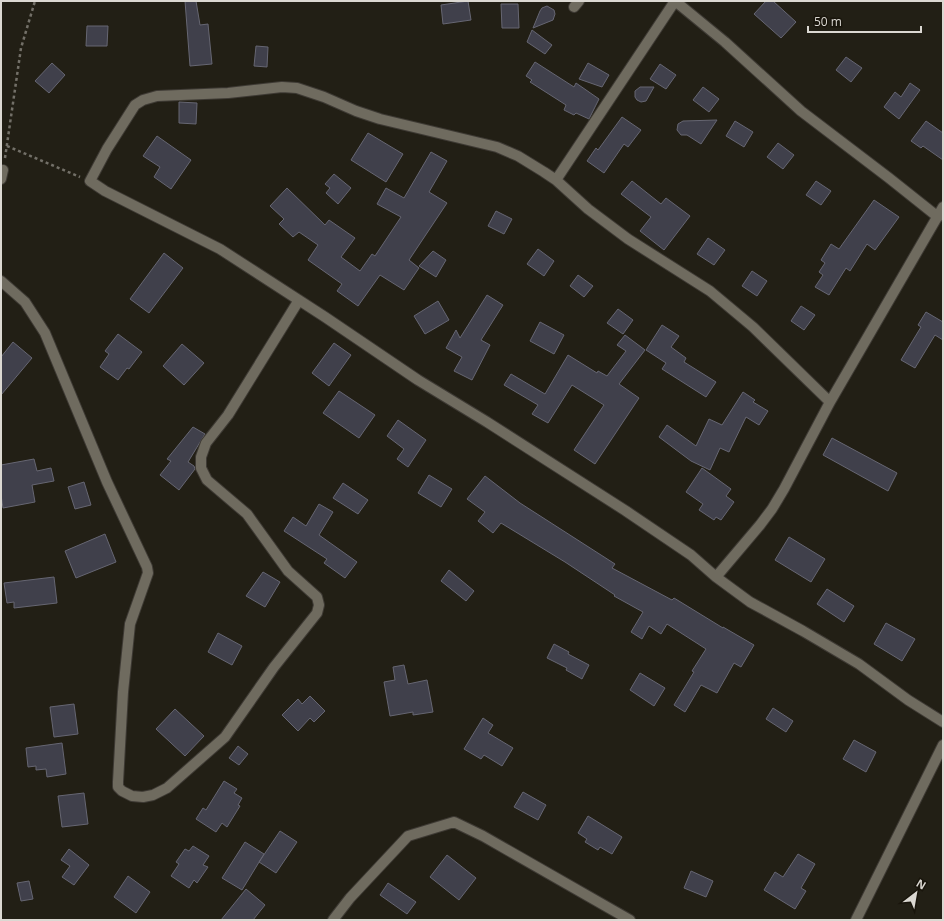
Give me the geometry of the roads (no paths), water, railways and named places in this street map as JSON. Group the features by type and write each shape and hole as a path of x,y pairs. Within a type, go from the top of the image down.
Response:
{"street":[{"path":"556,180 675,1 725,42 801,111 938,217"},
{"path":"830,402 753,327 710,291 628,239 588,209 556,180 518,156 497,147 380,119 297,88 282,87 228,93 157,96 142,100 135,105 107,149 90,181 105,191 220,249 418,380 487,422 626,511 691,556 750,602 859,664 908,700 943,722"},
{"path":"716,577 772,509 830,402 943,207"},
{"path":"1,281 25,302 45,333 107,482 147,567 148,573 130,624 123,692 118,782 118,787 122,792 132,796 143,797 153,795 167,788 225,737 274,667 317,613 319,605 317,597 288,571 246,514 207,480 201,468 201,457 206,443 228,415 299,300"},
{"path":"856,920 943,745"},
{"path":"333,920 350,898 408,836 454,822 483,836 630,920"}]}
